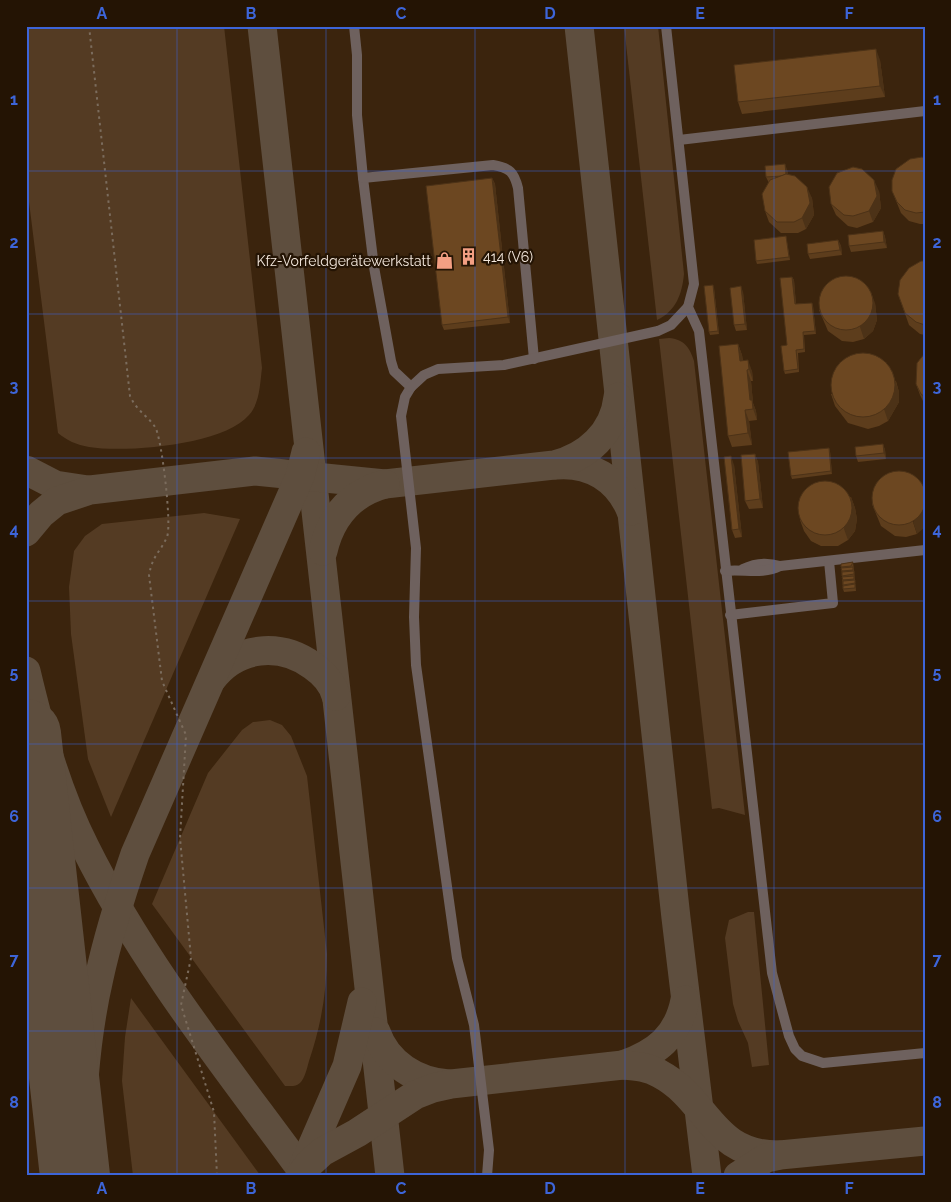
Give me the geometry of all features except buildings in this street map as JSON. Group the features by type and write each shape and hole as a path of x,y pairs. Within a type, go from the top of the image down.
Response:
{"lane":[{"path":"354,26 357,55 356,115 374,267 390,361 394,371 411,387"},
{"path":"487,1176 488,1150 474,1025 457,958 416,665 414,617 416,548 401,416 405,397 411,387 424,375 438,369 490,367 534,359 664,328 678,320 688,307 694,284 666,26"},
{"path":"679,140 925,111"},
{"path":"363,178 493,165 506,167 511,171 515,176 518,188 534,359"},
{"path":"688,307 699,331 768,951 789,1036 795,1049 802,1056 810,1061 823,1063 925,1053"},
{"path":"725,570 743,569 753,573 771,570 780,566 925,550"},
{"path":"730,615 833,602 829,561"}],"path":[{"path":"89,26 130,396 135,408 156,427 162,455 168,536 152,559 149,575 162,681 186,735 180,838 191,958 181,1005 214,1112 217,1176"}],"shaded area":[{"path":"26,26 925,26 925,1176 26,1176"},
{"path":"26,26 224,26 262,368 259,393 253,410 236,425 197,440 126,449 105,449 85,446 72,442 58,433 26,178"},
{"path":"624,26 658,26 684,274 682,288 677,301 669,312 657,320"},
{"path":"659,339 679,340 686,345 694,361 745,815 719,808 712,809"},
{"path":"204,513 240,519 111,817 88,759 71,634 69,587 74,551 85,536 102,524"},
{"path":"270,720 282,725 291,736 307,776 327,954 324,995 317,1035 305,1076 300,1083 293,1086 285,1086 152,904 208,773 242,730 253,722"},
{"path":"748,912 754,912 769,1065 752,1067 748,1043 733,1004 725,938 729,920"},
{"path":"131,998 259,1176 133,1176 122,1081 125,1037"}],"taxiway":[{"path":"262,26 390,1176"},
{"path":"579,26 676,918 707,1176"},
{"path":"26,532 41,514 57,501 90,490 255,471 385,484 554,465 577,456 597,442 611,422 618,397"},
{"path":"80,1176 82,1101 90,1027 103,962 120,900 135,854 300,476 306,452"},
{"path":"556,465 580,466 601,475 619,490 631,511"},
{"path":"26,470 55,485 88,490"},
{"path":"323,551 331,527 344,508 362,493 385,484"},
{"path":"212,679 222,668 246,654 273,651 287,653 313,666 327,679 333,687 336,696"},
{"path":"26,671 43,738 66,805 108,891 133,934 188,1016 306,1176"},
{"path":"623,1065 646,1055 664,1042 677,1024 685,1000"},
{"path":"304,1165 347,1066 362,1002"},
{"path":"376,1032 381,1043 395,1062 426,1080 449,1084"},
{"path":"300,1176 308,1165 322,1152 357,1133 415,1095 433,1088 451,1084 623,1065 638,1066 651,1070 676,1085 690,1098 712,1125 739,1146 757,1153 780,1155"},
{"path":"738,1176 766,1158 780,1155 925,1141"}],"runway":[{"path":"26,734 75,1176"}],"place":[{"name":"414 (V6)","path":"469,257"},
{"name":"Kfz-Vorfeldgerätewerkstatt","path":"445,261"}]}
